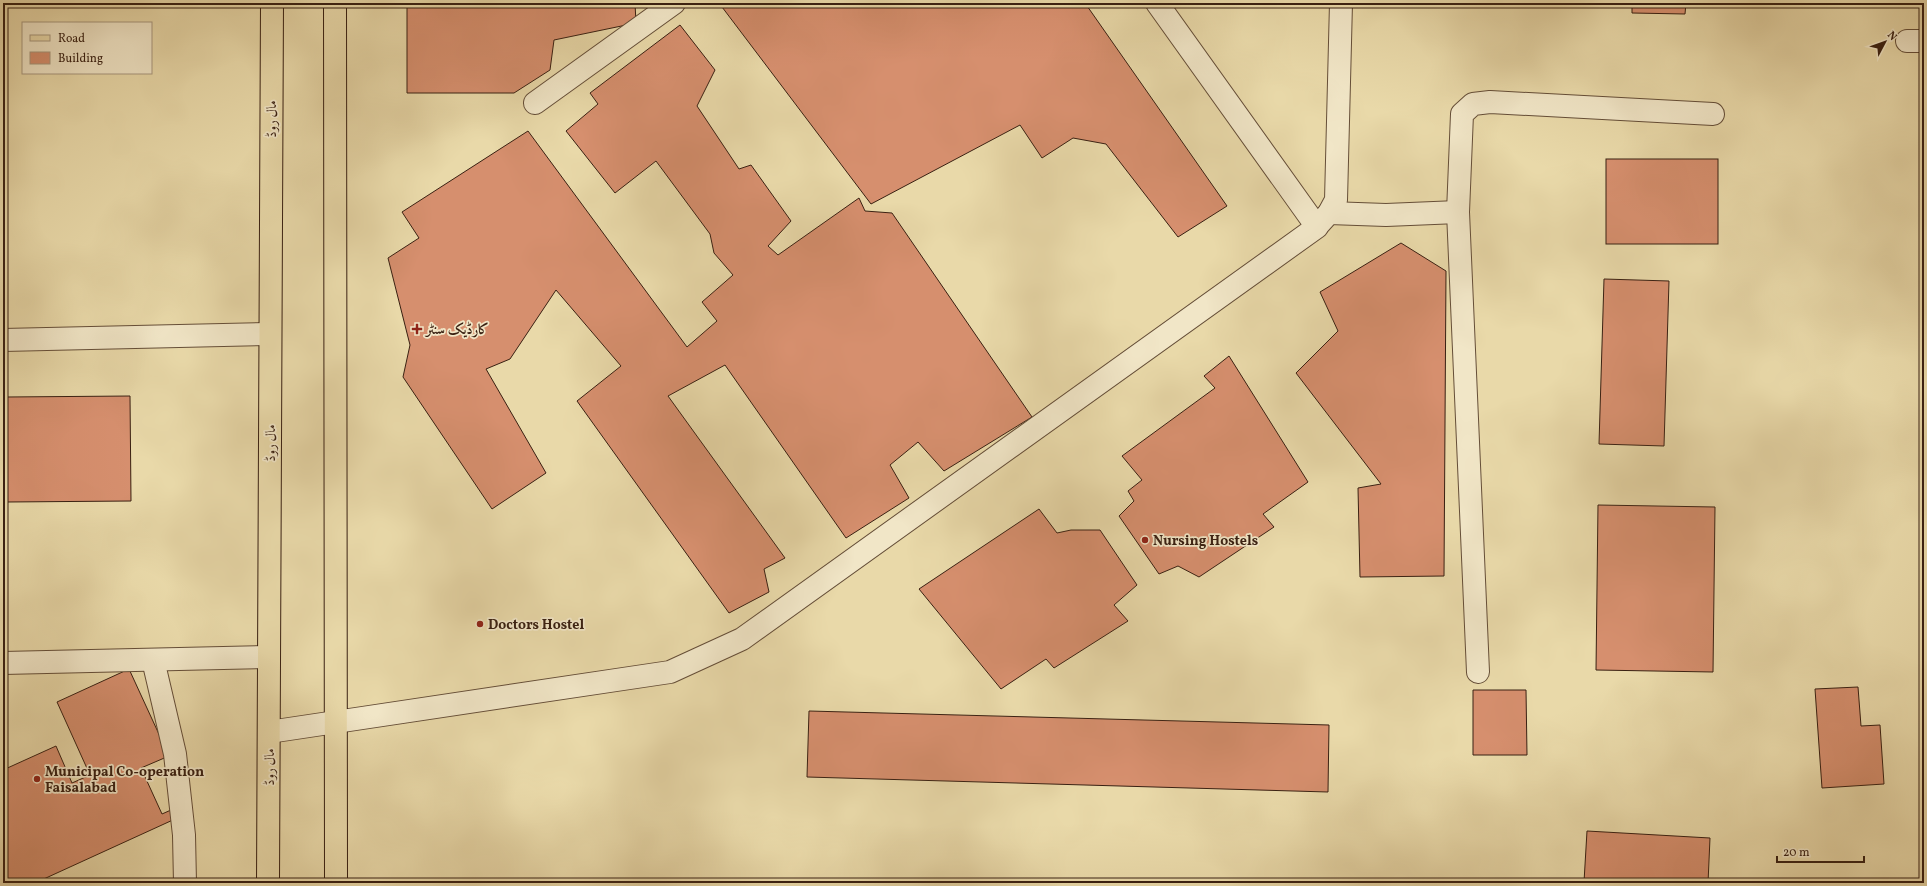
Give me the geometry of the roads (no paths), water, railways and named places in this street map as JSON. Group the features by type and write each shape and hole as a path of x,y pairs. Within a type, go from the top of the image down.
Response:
{"main road":[{"name":"مال روڈ","path":"268,883 272,3"},
{"path":"335,3 336,883"}],"street":[{"path":"535,103 674,3"},
{"path":"1157,3 1323,220"},
{"path":"269,732 670,672 742,639 1323,220 1336,200 1341,3"},
{"path":"1478,672 1458,212 1462,114 1473,104 1490,102 1713,114"},
{"path":"1323,220 1386,214 1458,212"},
{"path":"3,340 270,334"},
{"path":"3,663 269,657"},
{"path":"153,660 175,754 184,835 185,883"}],"place":[{"name":"کارڈیک سنٹر","path":"417,329"},
{"name":"Nursing Hostels","path":"1145,540"},
{"name":"Doctors Hostel","path":"480,624"},
{"name":"Municipal Co-operation Faisalabad","path":"37,779"}]}
